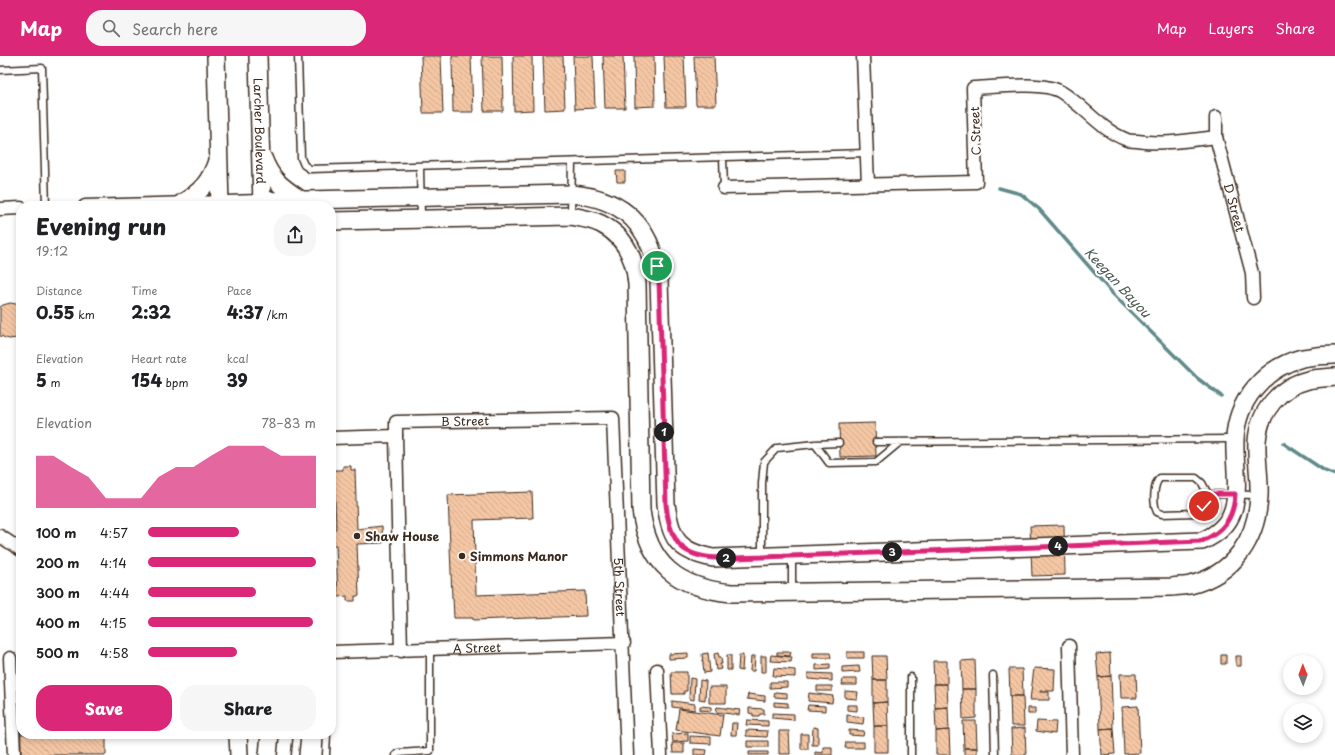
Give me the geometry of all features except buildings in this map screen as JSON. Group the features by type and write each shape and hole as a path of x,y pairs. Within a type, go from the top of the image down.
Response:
{"main road":[{"path":"216,56 219,157 223,201"},
{"name":"Larcher Boulevard","path":"258,56 262,201"},
{"path":"261,154 266,168 272,177 301,200"},
{"path":"185,201 198,193 204,187 214,172 219,157"},
{"path":"291,201 571,194 588,195 609,202 623,210 645,233 652,248 657,266 659,280 666,504 668,519 676,541 685,549 698,555 713,558 1202,541 1220,531 1228,521 1233,510 1235,494 1235,439 1238,421 1244,404 1250,394 1269,374 1285,365 1300,359 1335,355"},
{"path":"336,221 571,216 587,219 600,224 611,230 619,237 632,256 636,271 641,510 643,525 651,547 659,560 670,571 682,580 698,587 714,591 732,593 1172,587 1190,585 1217,574 1231,564 1240,554 1254,528 1258,513 1259,495 1257,442 1263,416 1270,405 1288,387 1308,380 1335,377"},
{"path":"238,739 240,755"},
{"path":"268,755 270,739"}],"street":[{"path":"863,56 868,185"},
{"name":"C Street","path":"724,188 976,182 973,88 1019,86 1046,87 1060,91 1105,127 1125,140 1147,143 1176,142 1216,137"},
{"name":"D Street","path":"1216,117 1216,137 1252,272 1253,298"},
{"path":"0,209 16,208"},
{"name":"B Street","path":"396,436 396,422 613,418"},
{"name":"5th Street","path":"613,418 624,643 627,755"},
{"path":"336,438 396,436 401,651"},
{"path":"0,536 16,547"},
{"name":"A Street","path":"336,652 624,643"},
{"path":"1069,646 1072,755"},
{"path":"10,658 14,755"},
{"path":"657,670 661,755"}],"lane":[{"path":"298,56 301,158 304,165 310,169 866,153"},
{"path":"0,70 42,68 46,201"},
{"path":"723,157 724,188"},
{"path":"571,216 572,162"},
{"path":"420,166 421,219"},
{"path":"876,442 1235,439"},
{"path":"815,444 829,463 876,462 900,442"},
{"path":"762,557 764,462 777,448 815,444 839,444"},
{"path":"1160,478 1196,478 1202,483 1208,494 1204,506 1197,513 1162,514 1157,512 1155,508 1157,481 1160,478"},
{"path":"1208,494 1259,495"},
{"path":"792,556 792,592"},
{"path":"396,755 398,753 430,751 430,650"},
{"path":"992,675 995,755"},
{"path":"911,677 911,755"},
{"path":"296,755 297,739"},
{"path":"326,755 327,739"}],"waterway":[{"name":"Keegan Bayou","path":"999,188 1021,194 1039,209 1113,294 1197,378 1221,396"},
{"name":"Keegan Bayou","path":"1283,443 1325,471 1335,475"}],"place":[{"name":"Shaw House","path":"357,536"},
{"name":"Simmons Manor","path":"462,556"}],"route":[{"path":"657,266 659,280 666,504 668,519 676,541 685,549 698,555 713,558 762,557 1202,541 1220,531 1228,521 1233,510 1235,494 1208,494 1204,506"}]}
